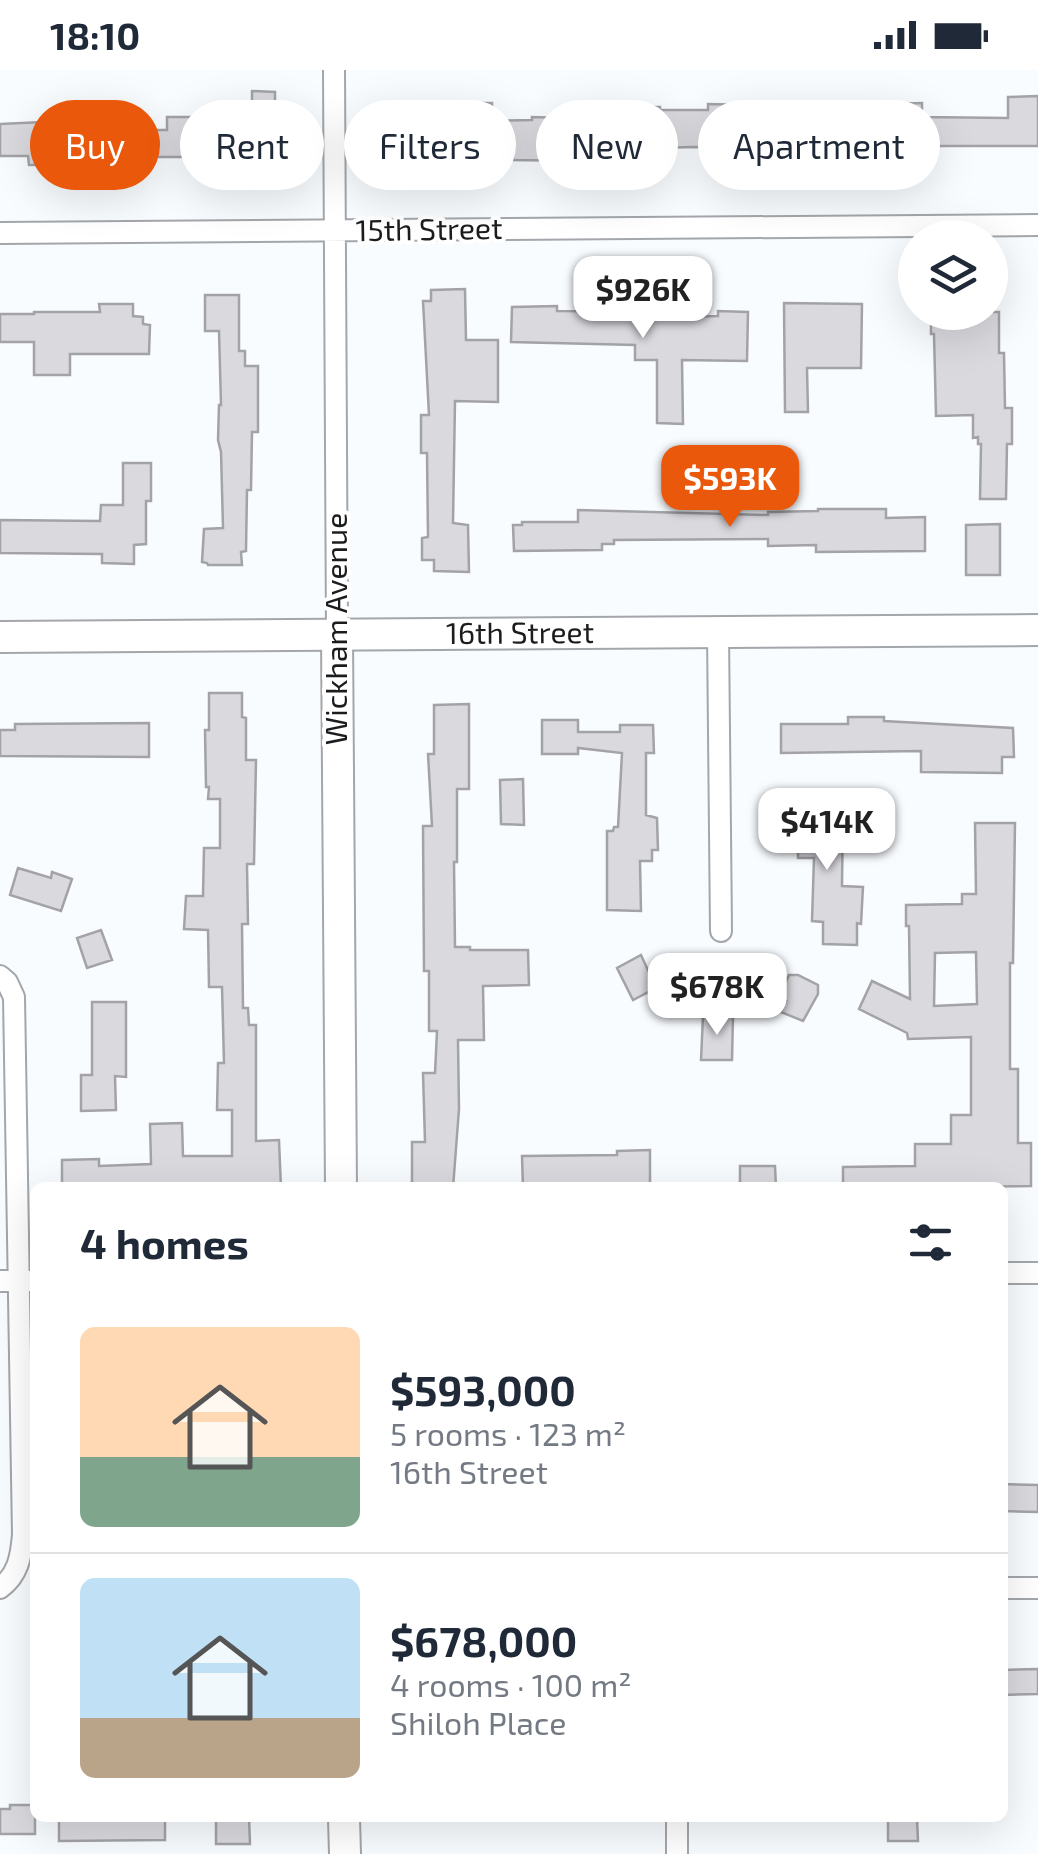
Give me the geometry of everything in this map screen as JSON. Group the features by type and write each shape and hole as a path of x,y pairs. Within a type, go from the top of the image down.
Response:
{"main road":[{"name":"16th Street","path":"0,638 1038,630"},
{"name":"Wickham Avenue","path":"337,635 340,1182"},
{"path":"344,1822 345,1854"}],"street":[{"name":"Wickham Avenue","path":"334,70 337,635"},
{"name":"15th Street","path":"0,233 1038,225"},
{"path":"718,632 721,931"},
{"path":"0,976 14,997 23,1535 21,1558 10,1580 0,1588"},
{"path":"1008,1273 1038,1273"},
{"path":"1008,1588 1038,1588"},
{"path":"677,1822 677,1854"}],"building":[{"path":"252,91 275,92 275,100 252,100"},
{"path":"1038,96 1038,146 940,146 940,117 1008,118 1008,97"},
{"path":"678,110 698,110 698,147 678,147"},
{"path":"167,117 180,117 180,157 160,157 160,130 167,130"},
{"path":"536,117 536,160 516,160 516,120"},
{"path":"30,123 30,165 28,156 0,156 0,124"},
{"path":"465,289 466,340 498,340 498,402 455,401 453,523 468,525 469,572 434,571 434,560 422,560 422,538 428,537 427,453 421,453 421,415 429,415 423,301 431,301 431,290"},
{"path":"205,295 239,295 239,351 245,351 245,366 258,366 258,432 252,432 251,490 247,490 246,551 241,552 242,565 202,562 204,529 223,528 218,440 219,331 205,331"},
{"path":"784,303 862,304 861,368 807,368 808,412 785,412"},
{"path":"99,304 133,304 133,316 143,317 143,324 150,325 149,354 70,354 70,375 34,375 34,342 0,342 0,314 100,312"},
{"path":"557,306 557,311 661,312 666,317 748,312 747,361 682,360 683,424 657,423 657,360 635,360 635,345 511,342 512,307"},
{"path":"931,330 999,330 999,353 1004,353 1005,408 1012,408 1006,499 980,499 981,444 978,437 973,438 973,415 936,416"},
{"path":"123,463 151,463 146,544 134,545 134,564 102,563 102,554 0,553 0,520 100,521 101,505 123,505"},
{"path":"818,509 886,509 886,518 925,517 925,551 816,552 816,545 768,546 768,539 614,540 614,544 602,544 602,550 514,551 513,525 578,522 578,510 768,515"},
{"path":"1000,524 1000,575 966,575 966,525"},
{"path":"209,693 242,693 246,760 256,760 254,864 247,864 248,924 242,924 243,1008 248,1008 249,1025 256,1025 256,1141 279,1140 281,1182 62,1182 62,1160 99,1159 99,1166 151,1164 150,1124 182,1123 183,1156 232,1156 232,1110 217,1110 218,1063 224,1063 222,987 209,987 208,930 184,929 186,896 203,896 204,848 220,848 220,799 208,799 206,787 205,730 209,730"},
{"path":"469,704 469,789 457,789 455,947 528,950 529,985 483,986 484,1040 458,1040 459,1109 453,1182 412,1182 412,1142 425,1142 423,1073 435,1073 437,1031 429,1031 429,971 424,971 423,826 432,826 428,754 434,754 434,705"},
{"path":"848,717 1013,728 1014,757 1002,757 1002,773 921,772 921,751 781,753 781,724 848,724"},
{"path":"542,720 578,720 578,732 620,732 620,725 653,725 654,753 646,753 646,815 657,818 658,850 652,850 652,861 640,861 641,911 607,910 607,831 618,827 622,753 578,748 578,754 542,754"},
{"path":"149,723 149,757 0,756 0,730 15,730 15,724"},
{"path":"523,779 524,825 501,824 500,780"},
{"path":"785,812 843,812 842,886 863,887 857,945 823,944 823,922 812,921 814,858 798,858 798,848 785,849"},
{"path":"975,823 1015,823 1010,1069 1018,1069 1018,1143 1031,1143 1031,1186 1008,1186 1008,1182 843,1182 843,1167 915,1166 915,1144 951,1144 951,1115 971,1115 971,1037 908,1039 907,1033 859,1009 872,981 910,999 906,905 962,904 962,894 976,894","holes":["976,952 977,1004 934,1006 935,953"]},
{"path":"18,868 51,878 52,872 72,879 61,911 10,895"},
{"path":"101,930 112,960 87,968 77,938"},
{"path":"641,955 656,988 633,1000 617,968"},
{"path":"789,975 818,985 818,994 803,1021 781,1012 786,1001 778,998"},
{"path":"92,1002 126,1002 126,1077 115,1076 116,1110 81,1111 81,1075 92,1075"},
{"path":"703,1016 733,1016 732,1060 701,1060"},
{"path":"650,1150 650,1182 523,1182 522,1156 617,1155 617,1151"},
{"path":"740,1166 775,1166 776,1182 740,1182"},
{"path":"1008,1484 1038,1485 1038,1512 1008,1511"},
{"path":"1038,1669 1038,1694 1008,1695 1008,1670"},
{"path":"10,1805 30,1805 35,1834 0,1834 0,1809 10,1809"},
{"path":"59,1822 165,1822 165,1840 59,1841"},
{"path":"216,1822 249,1822 250,1844 216,1844"},
{"path":"888,1822 917,1822 918,1841 888,1841"}]}
